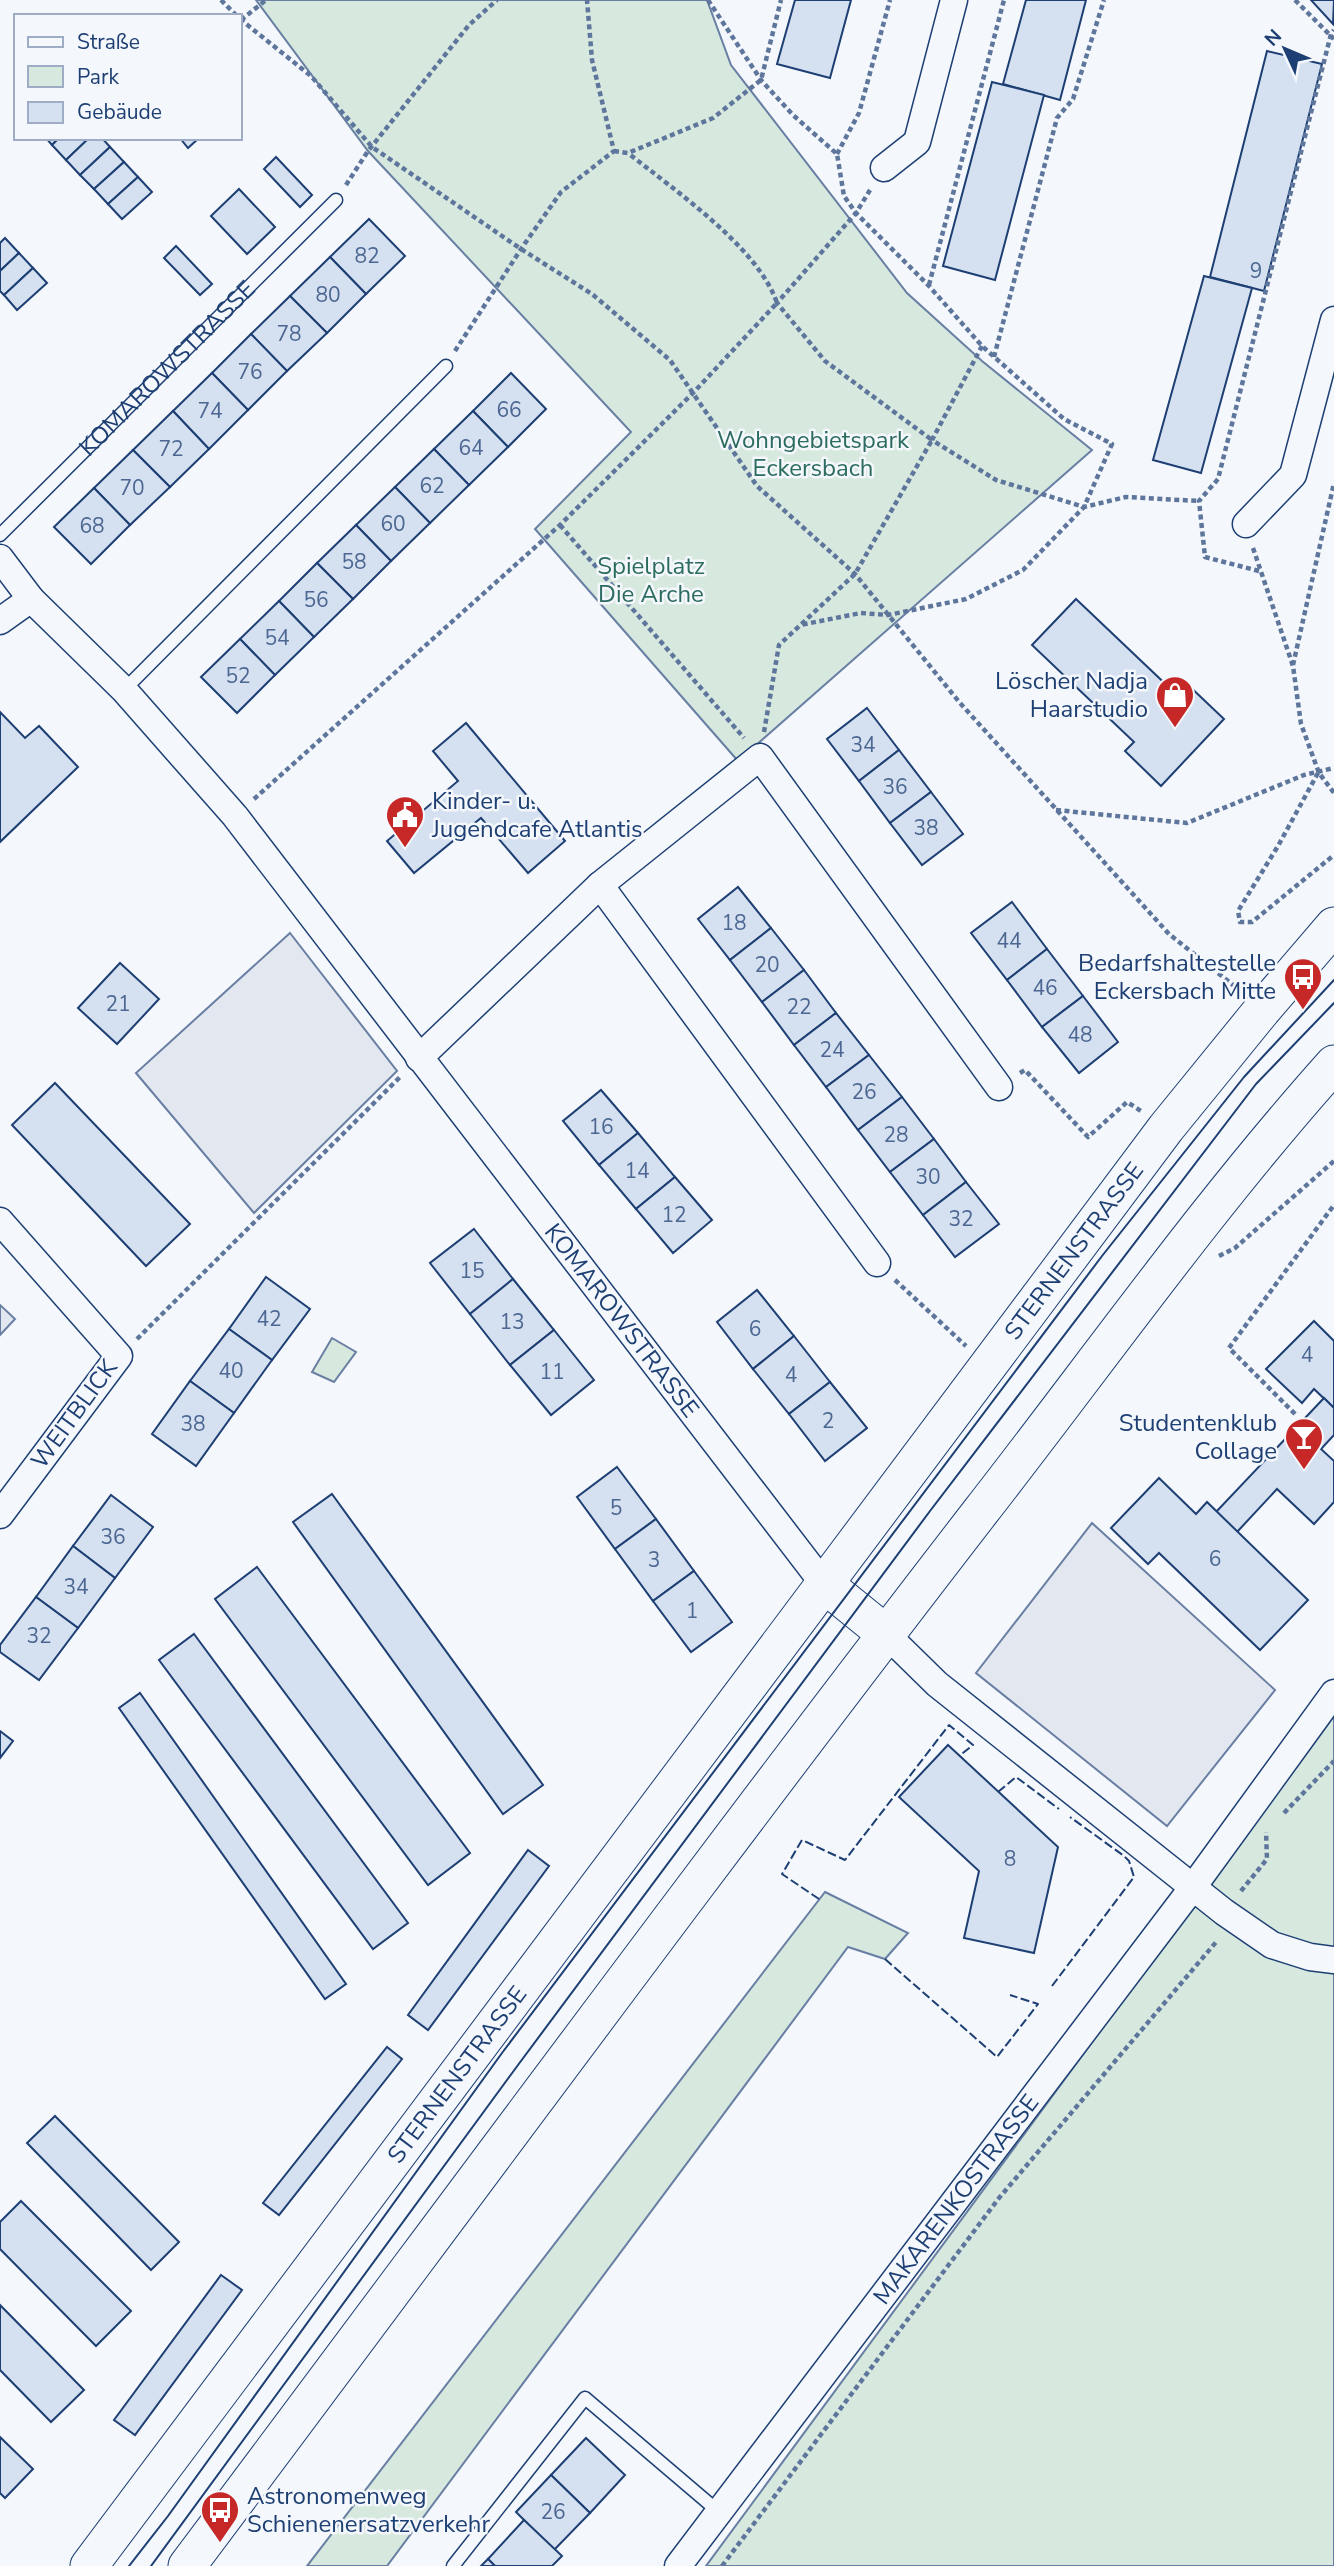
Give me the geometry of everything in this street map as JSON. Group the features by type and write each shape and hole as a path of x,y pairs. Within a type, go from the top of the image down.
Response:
{"street":[{"path":"884,169 917,142 954,0"},
{"path":"1246,524 1293,475 1334,320"},
{"name":"KOMAROWSTRASSE","path":"0,558 31,599 124,690 235,816 823,1583"},
{"path":"0,621 31,599"},
{"path":"419,1058 600,886 760,757 999,1087"},
{"path":"600,886 877,1263"},
{"name":"STERNENSTRASSE","path":"89,2566 1166,1128 1334,926"},
{"path":"187,2566 886,1634 1209,1210 1334,1064"},
{"name":"WEITBLICK","path":"0,1221 119,1356 0,1515"},
{"path":"823,1583 886,1634 937,1684 1224,1912 1272,1945 1310,1957 1334,1960"},
{"name":"MAKARENKOSTRASSE","path":"678,2566 1193,1887 1334,1693"}],"lane":[{"name":"KOMAROWSTRASSE","path":"0,535 336,201"},
{"path":"124,690 446,366"},
{"path":"453,2566 585,2398 719,2512"}],"path":[{"path":"221,0 235,14"},
{"path":"242,16 266,0"},
{"path":"336,201 372,147 469,25 497,0"},
{"path":"587,0 592,60 614,151"},
{"path":"708,0 761,80 793,115 837,154"},
{"path":"628,153 713,118 761,80 781,0"},
{"path":"800,625 861,613 888,615 966,599 1023,570 1084,507 1112,444 1064,419 982,346 929,286 856,213 844,196 837,154 859,113 890,0"},
{"path":"929,286 1004,0"},
{"path":"994,357 1057,118 1073,99 1104,0"},
{"path":"1259,571 1205,558 1199,501 1218,479 1333,34 1295,0"},
{"path":"242,20 311,76 372,147 592,294 670,360 757,486 855,574 960,703 1169,934 1262,1010"},
{"path":"446,366 561,192 614,151 628,153 721,227 771,284 777,303 825,361 932,440 996,480 1084,507 1126,497 1199,501"},
{"path":"235,816 560,525 693,393 856,213 884,169"},
{"path":"760,757 779,645 855,574 982,346"},
{"path":"1293,666 1334,483"},
{"path":"1246,524 1259,571 1293,666 1301,724 1319,773 1334,793"},
{"path":"560,525 760,757"},
{"path":"1055,810 1187,823 1304,775 1334,768"},
{"path":"1319,773 1279,846 1238,911 1240,922 1252,922 1334,855"},
{"path":"119,1356 419,1058"},
{"path":"999,1087 1025,1070 1088,1137 1127,1102 1166,1128"},
{"path":"1212,1260 1234,1248 1334,1161"},
{"path":"1295,1414 1230,1348 1334,1205"},
{"path":"877,1263 988,1366"},
{"path":"1276,1821 1334,1761"},
{"path":"722,2566 999,2198 1224,1932 1224,1912 1267,1859 1266,1831"}],"green space":[{"name":"Wohngebietspark Eckersbach","path":"256,0 707,0 731,65 907,293 982,361 1092,450 738,761 535,529 631,432 368,151"},
{"path":"332,1338 356,1352 334,1382 312,1372"},
{"path":"1334,1714 1334,2566 706,2566"},
{"path":"825,1892 908,1933 885,1959 848,1947 387,2566 307,2566"}],"shaded area":[{"path":"290,933 397,1071 254,1213 136,1073"},
{"path":"0,1305 15,1319 0,1335"},
{"path":"1092,1523 1275,1690 1167,1826 976,1673"}],"building":[{"path":"795,0 851,0 830,78 777,64"},
{"path":"1026,0 1086,0 1060,100 1003,84"},
{"path":"1311,0 1334,0 1333,24"},
{"path":"1267,51 1322,64 1264,291 1210,277"},
{"path":"992,82 1044,95 995,280 943,266"},
{"path":"57,140 87,140 66,160 52,145"},
{"path":"87,140 104,140 110,147 80,175 66,160"},
{"path":"182,140 197,140 188,148"},
{"path":"110,147 124,162 94,189 80,175"},
{"path":"276,157 312,195 300,207 264,169"},
{"path":"124,162 138,177 108,204 94,189"},
{"path":"138,177 152,192 122,219 108,204"},
{"path":"239,189 275,227 247,254 211,216"},
{"path":"369,219 405,256 366,294 330,257"},
{"path":"5,238 19,253 0,271 0,243"},
{"path":"176,246 212,284 200,295 164,258"},
{"path":"19,253 33,268 4,295 0,291 0,271"},
{"path":"330,257 366,294 327,333 290,296"},
{"path":"33,268 47,283 17,310 4,295"},
{"path":"1204,276 1252,288 1201,473 1153,460"},
{"path":"290,296 327,333 287,371 251,334"},
{"path":"251,334 287,371 248,410 212,373"},
{"path":"212,373 248,410 209,449 173,411"},
{"path":"511,373 546,409 508,447 473,411"},
{"path":"173,411 209,449 170,487 133,450"},
{"path":"473,411 508,447 469,485 434,449"},
{"path":"434,449 469,485 430,523 395,487"},
{"path":"133,450 170,487 130,525 94,488"},
{"path":"395,487 430,523 391,561 356,525"},
{"path":"94,488 130,525 91,564 54,527"},
{"path":"356,525 391,561 353,599 317,563"},
{"path":"317,563 353,599 314,637 279,601"},
{"path":"1076,599 1176,694 1186,683 1224,719 1161,786 1125,751 1134,742 1032,645"},
{"path":"279,601 314,637 275,675 240,639"},
{"path":"240,639 275,675 237,713 201,677"},
{"path":"867,708 899,750 859,781 827,739"},
{"path":"0,712 25,738 39,726 78,767 0,842"},
{"path":"466,723 565,841 528,873 481,818 414,873 387,841 458,781 433,751"},
{"path":"899,750 931,792 890,823 859,781"},
{"path":"931,792 963,834 922,865 890,823"},
{"path":"738,887 771,928 730,960 698,919"},
{"path":"1012,902 1047,949 1007,980 971,933"},
{"path":"771,928 804,970 762,1002 730,960"},
{"path":"1047,949 1083,996 1042,1027 1007,980"},
{"path":"120,963 159,999 117,1044 78,1008"},
{"path":"804,970 836,1013 794,1045 762,1002"},
{"path":"1083,996 1118,1042 1079,1073 1042,1027"},
{"path":"836,1013 869,1055 826,1087 794,1045"},
{"path":"869,1055 902,1097 858,1130 826,1087"},
{"path":"55,1083 190,1224 146,1266 12,1125"},
{"path":"601,1090 638,1133 599,1165 563,1121"},
{"path":"902,1097 934,1139 890,1172 858,1130"},
{"path":"638,1133 675,1177 636,1209 599,1165"},
{"path":"934,1139 966,1182 923,1215 890,1172"},
{"path":"675,1177 712,1220 673,1253 636,1209"},
{"path":"966,1182 999,1224 955,1257 923,1215"},
{"path":"474,1229 513,1279 470,1314 430,1263"},
{"path":"266,1277 310,1309 272,1360 229,1329"},
{"path":"513,1279 554,1330 510,1365 470,1314"},
{"path":"757,1290 794,1336 753,1369 717,1322"},
{"path":"1314,1321 1334,1341 1334,1408 1314,1389 1302,1403 1266,1369"},
{"path":"229,1329 272,1360 234,1413 190,1381"},
{"path":"554,1330 594,1380 551,1415 510,1365"},
{"path":"794,1336 830,1382 789,1414 753,1369"},
{"path":"190,1381 234,1413 196,1466 152,1434"},
{"path":"830,1382 867,1428 825,1461 789,1414"},
{"path":"1324,1398 1334,1408 1334,1435 1321,1449 1334,1461 1334,1502 1314,1524 1277,1489 1237,1532 1216,1512"},
{"path":"617,1467 656,1519 615,1549 577,1497"},
{"path":"1159,1478 1196,1514 1207,1502 1308,1600 1260,1650 1159,1553 1148,1564 1111,1528"},
{"path":"332,1494 543,1785 503,1814 293,1522"},
{"path":"111,1495 153,1527 115,1578 73,1546"},
{"path":"656,1519 694,1571 653,1601 615,1549"},
{"path":"73,1546 115,1578 78,1628 36,1597"},
{"path":"257,1567 470,1853 428,1885 215,1599"},
{"path":"694,1571 732,1622 691,1652 653,1601"},
{"path":"36,1597 78,1628 39,1680 0,1652 0,1645"},
{"path":"194,1634 408,1923 373,1949 159,1660"},
{"path":"140,1693 346,1984 325,1999 119,1708"},
{"path":"0,1731 13,1741 0,1758"},
{"path":"948,1745 1058,1847 1034,1953 964,1938 979,1871 899,1797"},
{"path":"528,1850 549,1866 428,2030 408,2015"},
{"path":"387,2047 402,2059 279,2215 263,2203"},
{"path":"55,2116 179,2242 151,2270 27,2143"},
{"path":"21,2201 131,2311 96,2346 0,2249 0,2222"},
{"path":"221,2275 242,2290 135,2435 114,2420"},
{"path":"0,2305 84,2390 51,2422 0,2370"},
{"path":"0,2437 33,2469 5,2498 0,2493"},
{"path":"586,2438 625,2475 590,2513 551,2475"},
{"path":"551,2475 590,2513 554,2550 516,2512"},
{"path":"524,2520 562,2556 552,2566 495,2566 488,2559"},
{"path":"488,2559 495,2566 481,2566"}],"tram line":[{"path":"129,2566 168,2516 502,2053 1102,1256 1244,1077 1334,980"},
{"path":"151,2566 518,2065 930,1511 1256,1084 1334,1003"}],"fence":[{"path":"819,1899 782,1874 802,1840 845,1860 949,1725 973,1745 959,1756"},
{"path":"998,1792 1016,1777 1059,1809"},
{"path":"1052,1986 1134,1877 1129,1861 1124,1856 1070,1817"},
{"path":"885,1959 997,2057 1038,2004 1010,1995"}],"place":[{"name":"Löscher Nadja Haarstudio","path":"1175,729"},
{"name":"Kinder- u. Jugendcafe Atlantis","path":"405,849"},
{"name":"Bedarfshaltestelle Eckersbach Mitte","path":"1303,1011"},
{"name":"Studentenklub Collage","path":"1304,1471"},
{"name":"Astronomenweg Schienenersatzverkehr","path":"220,2544"}],"park label":[{"name":"Spielplatz Die Arche","path":"651,580"}]}
